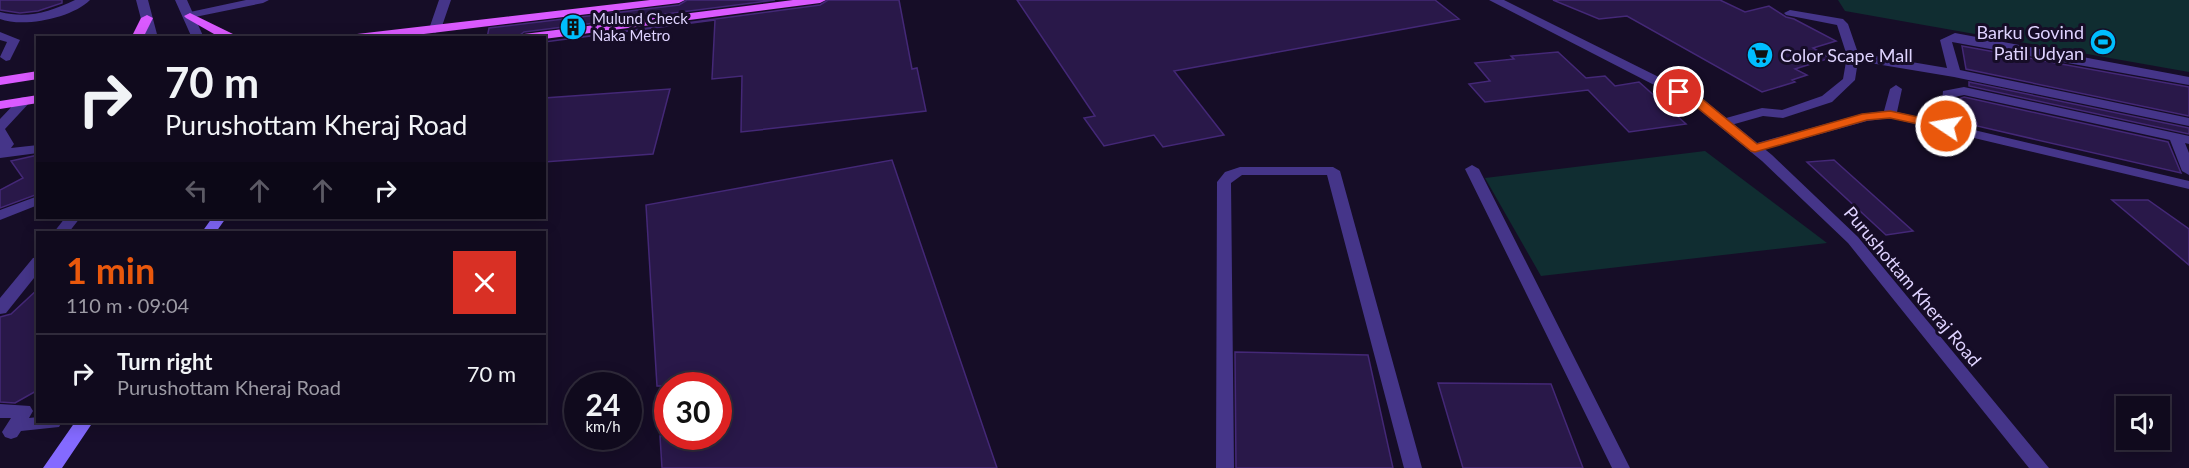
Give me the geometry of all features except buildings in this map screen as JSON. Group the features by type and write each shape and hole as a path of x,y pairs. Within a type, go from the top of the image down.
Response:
{"main road":[{"path":"373,36 679,0"},
{"path":"540,36 820,0"},
{"path":"190,16 227,36"},
{"path":"137,36 147,18"},
{"path":"0,81 36,75"},
{"path":"2,107 31,100"},
{"path":"52,468 83,423"}],"street":[{"path":"0,15 8,20 34,18 84,0"},
{"path":"142,0 152,36"},
{"path":"181,0 198,36"},
{"path":"190,16 263,0"},
{"path":"435,28 445,0"},
{"name":"Purushottam Kheraj Road","path":"1495,0 1698,102 1755,148 1853,240 2040,468"},
{"path":"1724,123 1762,112 1783,114 1827,99 1849,80 1853,56 1842,24 1839,21 1790,13"},
{"path":"0,36 14,40 6,57"},
{"path":"1954,73 1946,40 1955,37 2189,81"},
{"path":"1853,56 1954,73 2189,122"},
{"path":"1890,114 1896,89"},
{"path":"1946,126 1948,94 1964,91 2183,138 2189,171"},
{"path":"0,126 31,100"},
{"path":"1755,148 1866,117 1890,114 2189,185"},
{"path":"0,131 7,144 2,152"},
{"path":"2,152 36,149"},
{"path":"1472,169 1621,468"},
{"path":"1225,468 1224,182 1230,175 1240,171 1334,171 1413,468"},
{"path":"0,215 36,201"},
{"path":"62,231 72,219"},
{"path":"0,309 36,264"},
{"path":"0,411 24,411 26,420"}],"green space":[{"name":"Barku Govind Patil Udyan","path":"1838,0 2189,0 2189,72 1845,11"},
{"path":"1705,151 1827,243 1541,276 1485,178"}],"place":[{"name":"Mulund Check Naka Metro","path":"573,27"},
{"name":"Barku Govind Patil Udyan","path":"2103,42"},
{"name":"Color Scape Mall","path":"1760,55"}],"route":[{"path":"1679,92 1698,102 1755,148 1866,117 1890,114 1946,126"}]}
